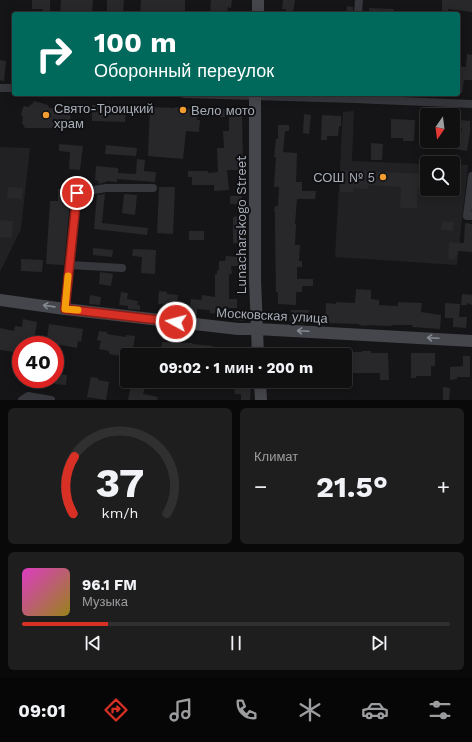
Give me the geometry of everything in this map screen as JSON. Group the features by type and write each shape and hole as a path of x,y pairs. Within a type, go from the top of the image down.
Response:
{"street":[{"path":"258,0 258,12"},
{"path":"358,12 359,0"},
{"path":"0,88 12,88"},
{"name":"Lunacharskogo Street","path":"255,96 255,279 258,348"},
{"path":"355,96 472,104"},
{"path":"472,176 467,216 472,216"},
{"path":"65,309 77,193 106,188 152,188"},
{"path":"70,265 122,268"},
{"name":"Московская улица","path":"0,300 238,329 472,341"},
{"path":"260,388 261,400"},
{"path":"22,400 28,396 51,400"}],"shaded area":[{"name":"СОШ № 5","path":"354,111 352,161 420,164 420,196 460,196 460,164 468,165 457,265 335,257 343,112"},
{"path":"0,147 30,148 21,229 0,272"}],"building":[{"path":"32,0 50,0 50,12 42,12 43,9 32,9"},
{"path":"61,0 93,0 92,12 60,12"},
{"path":"107,0 124,0 123,12 107,12"},
{"path":"141,0 185,0 185,12 140,12"},
{"path":"211,0 232,0 231,8 228,7 227,12 210,12"},
{"path":"283,0 295,0 293,12 285,12 286,9 282,9"},
{"path":"442,0 472,0 472,12 448,9 448,12 442,12"},
{"path":"347,6 353,7 353,12 346,12"},
{"path":"369,8 394,9 394,12 369,12"},
{"path":"467,54 472,55 472,80 464,80 462,93 460,93 460,66 466,67"},
{"path":"0,60 6,61 4,81 0,80"},
{"name":"Свято-Троицкий храм","path":"34,101 48,105 49,108 68,110 71,119 70,128 25,128 22,123 23,118 21,114 23,108 24,106 28,107"},
{"name":"Свято-Троицкий храм","path":"92,105 126,106 125,122 92,121"},
{"path":"150,107 175,107 199,110 197,120 200,120 199,132 186,131 183,159 148,156"},
{"path":"220,109 242,109 243,170 227,170 229,190 214,191 214,185 192,185 192,177 188,177 188,171 208,171 208,173 218,172 217,148 224,148 223,131 229,131 229,117 220,117"},
{"path":"304,114 311,115 309,134 303,133"},
{"path":"322,115 341,116 341,126 339,126 338,136 327,136 327,140 321,140"},
{"path":"391,119 415,120 414,141 403,141 403,138 391,138"},
{"path":"460,120 470,121 467,151 448,148 460,148 462,128 460,128"},
{"path":"278,125 289,125 289,131 285,131 283,152 297,153 296,182 302,182 302,191 316,191 315,199 297,199 295,245 300,245 299,261 302,261 302,267 297,267 297,279 313,279 313,286 302,286 302,292 296,292 296,305 278,304 278,292 276,292 274,212 275,206 278,206 279,187 274,187 276,157 274,157 276,139 278,139"},
{"path":"371,143 383,144 382,160 371,160"},
{"path":"59,144 83,146 80,170 69,169 70,152 59,151"},
{"path":"106,145 137,148 136,156 105,154"},
{"path":"137,159 145,160 144,171 156,172 155,182 117,179 117,182 106,181 98,184 99,181 95,180 96,166 118,168 118,173 136,174"},
{"path":"341,170 420,174 417,208 400,208 401,187 368,185 368,189 354,188 353,192 340,192"},
{"path":"8,187 23,188 22,199 7,198"},
{"path":"159,187 175,187 173,234 157,233"},
{"path":"58,189 68,190 68,202 70,202 64,265 46,264 50,201 58,201"},
{"path":"105,194 102,223 148,228 147,235 94,229 97,195"},
{"path":"124,194 137,195 135,215 122,213"},
{"path":"230,196 242,196 242,204 230,204"},
{"path":"242,216 243,243 233,243 233,217"},
{"path":"0,220 13,221 12,238 0,237"},
{"path":"442,221 454,222 453,231 441,230"},
{"path":"465,223 472,224 472,252 458,251 455,260 448,259 449,242 464,243"},
{"path":"189,231 204,231 204,240 189,240"},
{"path":"93,248 113,250 112,257 93,255"},
{"path":"133,249 156,250 155,274 141,273 142,257 132,256"},
{"path":"226,256 244,257 244,266 231,266 232,274 229,274 229,299 237,299 237,308 221,308 221,314 210,313 210,310 197,309 197,315 189,314 191,299 201,300 202,295 215,297 215,274 217,274 217,270 219,270 219,261 225,261"},
{"path":"21,259 43,260 42,272 21,271"},
{"path":"100,272 113,274 111,286 99,284"},
{"path":"356,289 371,290 371,299 379,300 379,305 398,306 398,302 422,303 421,312 441,315 440,329 412,327 413,325 367,326 359,324 325,323 326,303 355,303"},
{"path":"159,291 167,292 167,294 178,295 176,314 169,313 169,305 158,304"},
{"path":"121,292 128,293 127,299 138,301 137,305 140,305 140,310 128,309 128,306 119,305"},
{"path":"462,294 472,295 472,305 467,303 467,305 461,305"},
{"path":"90,295 101,297 100,305 89,304"},
{"path":"445,303 460,304 459,317 467,317 466,328 453,327 453,318 445,318"},
{"path":"291,310 309,310 308,324 290,323"},
{"path":"235,313 244,313 244,321 234,320"},
{"path":"23,319 37,322 35,336 12,336 12,352 0,350 0,328 14,331 15,326 22,327"},
{"path":"49,324 83,329 81,342 78,341 77,348 64,346 64,336 47,336"},
{"path":"99,331 126,337 126,335 135,336 133,348 120,348 120,356 109,354 109,351 99,349 101,341 97,340"},
{"path":"162,342 192,343 213,346 213,348 162,348"},
{"path":"371,351 371,353 388,353 389,380 380,380 380,373 352,373 352,352"},
{"path":"411,353 435,353 435,366 431,366 431,376 416,376 416,378 411,378"},
{"path":"463,356 470,356 470,377 457,377 457,379 450,380 450,367 463,366"},
{"path":"64,375 67,375 66,385 64,385"},
{"path":"91,377 109,382 106,400 87,397"},
{"path":"443,387 450,388 449,400 443,400"},
{"path":"131,388 145,388 143,394 158,397 157,400 128,400"},
{"path":"234,388 251,388 250,400 241,400 241,394 235,394"}],"slow traffic":[{"path":"68,276 65,309 78,310"}],"place":[{"name":"Вело мото","path":"183,110"},
{"name":"Свято-Троицкий храм","path":"46,115"},
{"name":"СОШ № 5","path":"383,177"}],"route":[{"path":"77,193 65,309 176,322"}]}
